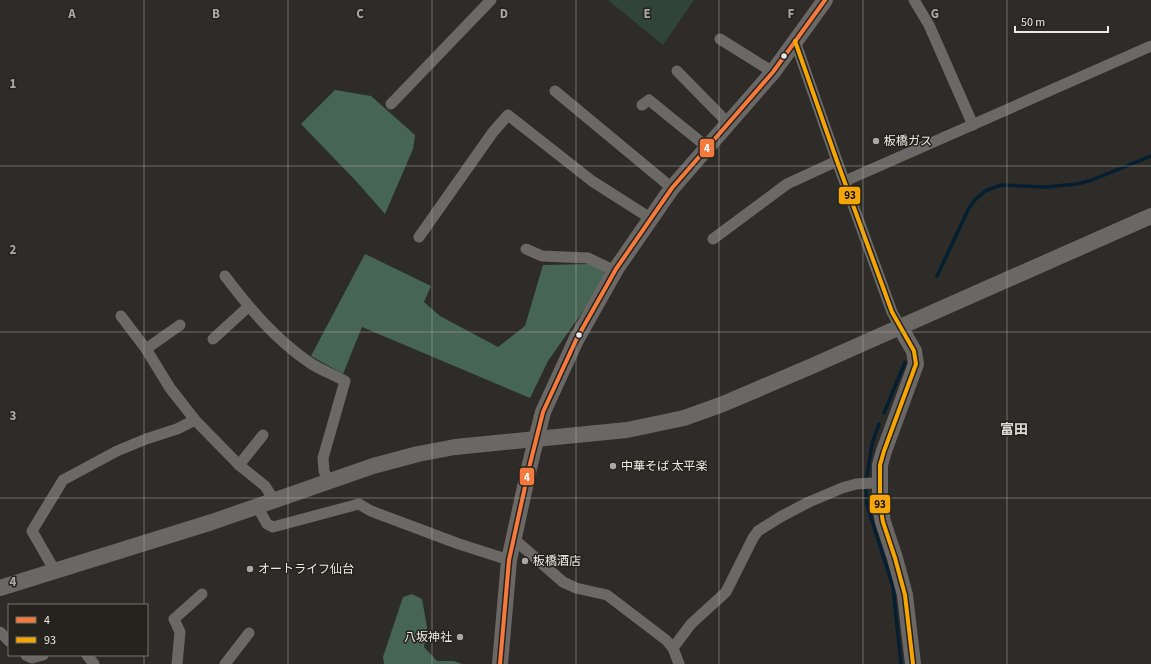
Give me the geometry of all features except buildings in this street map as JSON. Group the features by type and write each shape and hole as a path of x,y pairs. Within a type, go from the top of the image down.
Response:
{"street":[{"path":"391,104 491,0"},
{"path":"500,664 509,560 515,540 530,464 543,412 576,340 615,271 650,218 672,188 773,72 823,0"},
{"path":"914,0 928,25 973,126"},
{"path":"720,39 773,72"},
{"path":"795,41 892,312 914,350 916,364 884,451 880,465 879,486 883,522 895,558 904,595 913,664"},
{"path":"845,182 1151,46"},
{"path":"677,70 729,124"},
{"path":"555,91 672,188"},
{"path":"642,105 649,100 707,147"},
{"path":"419,236 493,132 508,115 592,181 650,218"},
{"path":"713,239 787,184 837,161"},
{"path":"0,588 257,506 373,466 418,454 455,447 627,430 684,418 744,395 1151,216"},
{"path":"526,249 542,256 588,258 615,271"},
{"path":"225,276 248,307 271,331 311,364 345,381 322,458 324,472 328,481"},
{"path":"213,339 248,307"},
{"path":"121,316 146,349 170,388 196,420 239,464 265,486 274,500"},
{"path":"146,349 180,324"},
{"path":"55,571 32,531 63,480 117,450 177,429 196,420"},
{"path":"239,464 264,435"},
{"path":"673,648 691,624 726,592 758,531 796,509 842,488 856,484 873,483 879,486"},
{"path":"257,506 267,524 274,526 359,504 371,511 459,544 509,560"},
{"path":"515,540 563,582 576,588 606,595 666,640 673,648 679,664"},
{"path":"177,664 180,632 174,619 202,594"},
{"path":"0,632 8,640"},
{"path":"225,664 249,633"},
{"path":"28,656 32,658 39,656"},
{"path":"88,656 94,664"}],"green space":[{"path":"608,0 694,0 663,45"},
{"path":"335,90 371,96 415,135 413,149 385,214 356,181 301,124"},
{"path":"365,254 431,286 424,302 440,316 498,347 525,326 543,265 589,264 609,274 548,361 530,398 362,327 343,374 311,356"},
{"path":"412,594 422,599 427,627 424,647 437,661 454,661 462,664 384,664 383,657 403,597"}],"waterway":[{"path":"937,276 969,208 985,191 1001,185 1045,187 1077,184 1092,180 1151,156"},
{"path":"884,413 905,362"},
{"path":"867,476 872,444 879,424"},
{"path":"866,489 867,505 893,587 901,664"}],"transit line":[{"name":"4","path":"500,664 509,560 530,464 543,412 576,340 616,269 672,188 773,72 825,0"},
{"name":"93","path":"795,41 892,312 914,351 916,364 880,465 880,505 883,522 905,595 913,664"}],"place":[{"name":"板橋ガス","path":"876,141"},
{"name":"中華そば 太平楽","path":"613,466"},
{"name":"板橋酒店","path":"525,561"},
{"name":"オートライフ仙台","path":"250,569"},
{"name":"八坂神社","path":"460,637"}],"district":[{"name":"富田","path":"1014,429"}]}
